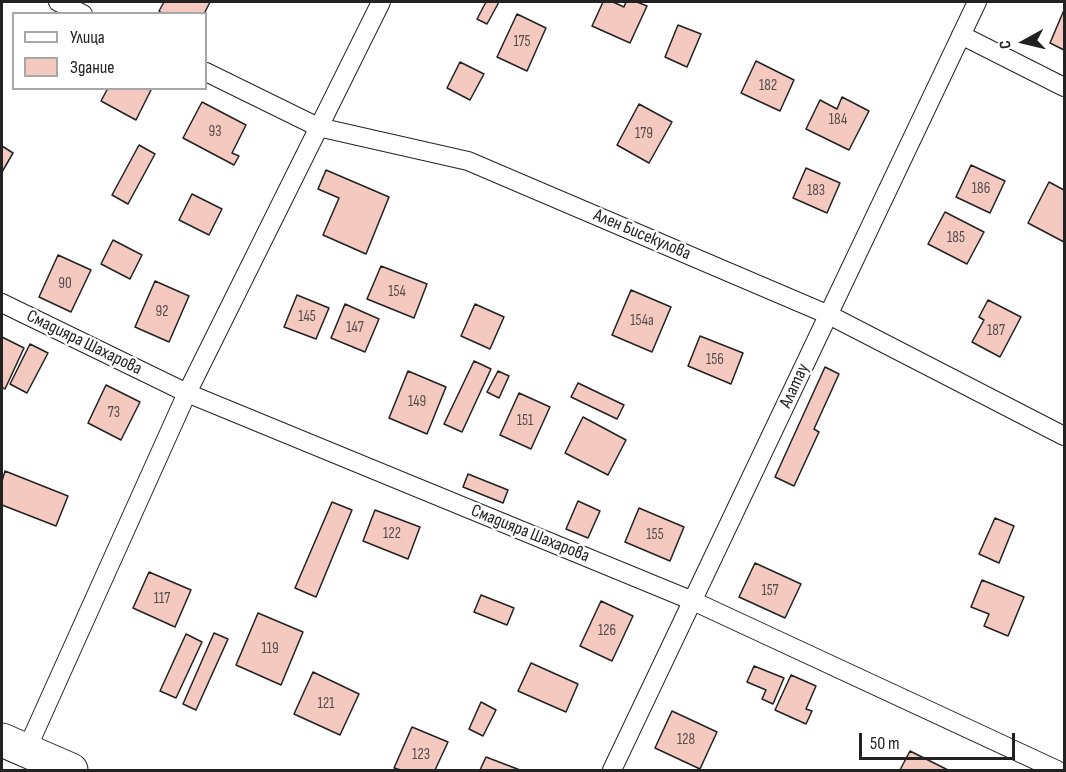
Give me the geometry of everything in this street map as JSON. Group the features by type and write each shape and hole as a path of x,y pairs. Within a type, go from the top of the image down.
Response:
{"highway":[{"path":"14,746 71,771"}],"street":[{"path":"58,2 79,12"},
{"path":"14,746 381,2"},
{"name":"Алатау","path":"612,771 977,2"},
{"path":"961,35 1065,87"},
{"name":"Ален Бисекулова","path":"207,72 318,127 468,161 829,315 1065,436"},
{"name":"Смадияра Шахарова","path":"2,303 187,393 693,601 1057,771"}],"building":[{"path":"164,2 210,2 205,12 159,11"},
{"path":"486,2 499,2 487,24 477,19"},
{"path":"603,2 613,2 624,7 626,2 637,2 647,6 630,43 592,26"},
{"path":"1064,10 1064,50 1050,43"},
{"path":"517,14 546,28 527,71 497,57"},
{"path":"678,25 701,34 687,67 665,57"},
{"path":"756,61 794,80 780,111 741,93"},
{"path":"460,62 484,74 470,100 447,88"},
{"path":"107,90 151,90 136,120 101,101"},
{"path":"842,97 869,111 849,150 806,129 820,100 837,109"},
{"path":"202,102 246,125 232,153 239,156 234,165 183,138"},
{"path":"639,104 672,122 649,163 617,145"},
{"path":"139,145 155,154 128,204 112,195"},
{"path":"2,146 13,153 2,172"},
{"path":"971,165 1005,181 990,213 956,197"},
{"path":"806,168 840,183 827,213 793,198"},
{"path":"326,170 389,197 366,254 323,235 339,198 318,189"},
{"path":"1049,182 1064,190 1064,242 1028,223"},
{"path":"192,194 222,209 209,235 179,220"},
{"path":"945,212 984,232 967,264 928,244"},
{"path":"113,240 142,255 130,279 101,264"},
{"path":"58,255 91,270 71,312 39,297"},
{"path":"381,266 427,284 414,318 367,299"},
{"path":"155,281 189,296 169,342 135,327"},
{"path":"631,290 671,307 652,352 612,335"},
{"path":"297,295 329,308 316,339 284,327"},
{"path":"988,300 1021,317 1000,357 972,342 984,320 979,317"},
{"path":"345,304 379,319 365,352 331,338"},
{"path":"475,304 504,317 490,349 461,336"},
{"path":"700,336 743,353 731,384 688,366"},
{"path":"2,337 24,348 5,389 2,387"},
{"path":"30,344 48,353 27,393 10,384"},
{"path":"474,361 491,369 462,432 444,424"},
{"path":"825,367 839,374 814,429 819,432 794,486 775,477"},
{"path":"408,371 446,387 427,434 389,418"},
{"path":"498,371 509,376 499,398 487,392"},
{"path":"578,383 624,405 617,419 571,397"},
{"path":"106,385 140,402 121,440 88,423"},
{"path":"519,393 550,407 531,449 500,435"},
{"path":"583,417 626,440 608,475 565,453"},
{"path":"5,471 68,496 56,526 2,505 2,481"},
{"path":"468,474 508,490 503,503 463,487"},
{"path":"578,501 600,511 588,538 566,529"},
{"path":"332,502 352,510 316,597 295,588"},
{"path":"639,508 684,527 670,561 625,542"},
{"path":"375,510 420,527 408,559 363,541"},
{"path":"995,518 1014,526 999,563 979,554"},
{"path":"755,563 801,584 785,618 739,597"},
{"path":"149,572 191,590 175,627 133,608"},
{"path":"982,580 1024,597 1008,636 984,626 989,614 971,607"},
{"path":"481,595 514,608 507,625 474,612"},
{"path":"601,601 633,616 612,661 580,646"},
{"path":"258,613 303,632 281,685 236,665"},
{"path":"214,633 228,639 196,710 183,704"},
{"path":"186,634 202,642 176,698 160,691"},
{"path":"531,663 578,684 566,712 518,691"},
{"path":"754,666 784,678 773,704 762,699 766,690 747,682"},
{"path":"313,672 359,694 340,735 294,714"},
{"path":"791,675 816,686 806,709 812,711 806,724 775,710"},
{"path":"481,702 496,710 483,736 469,729"},
{"path":"672,711 717,732 700,769 655,748"},
{"path":"412,727 448,742 435,770 394,768"},
{"path":"910,751 948,770 900,770"},
{"path":"486,757 520,770 480,770"}]}
